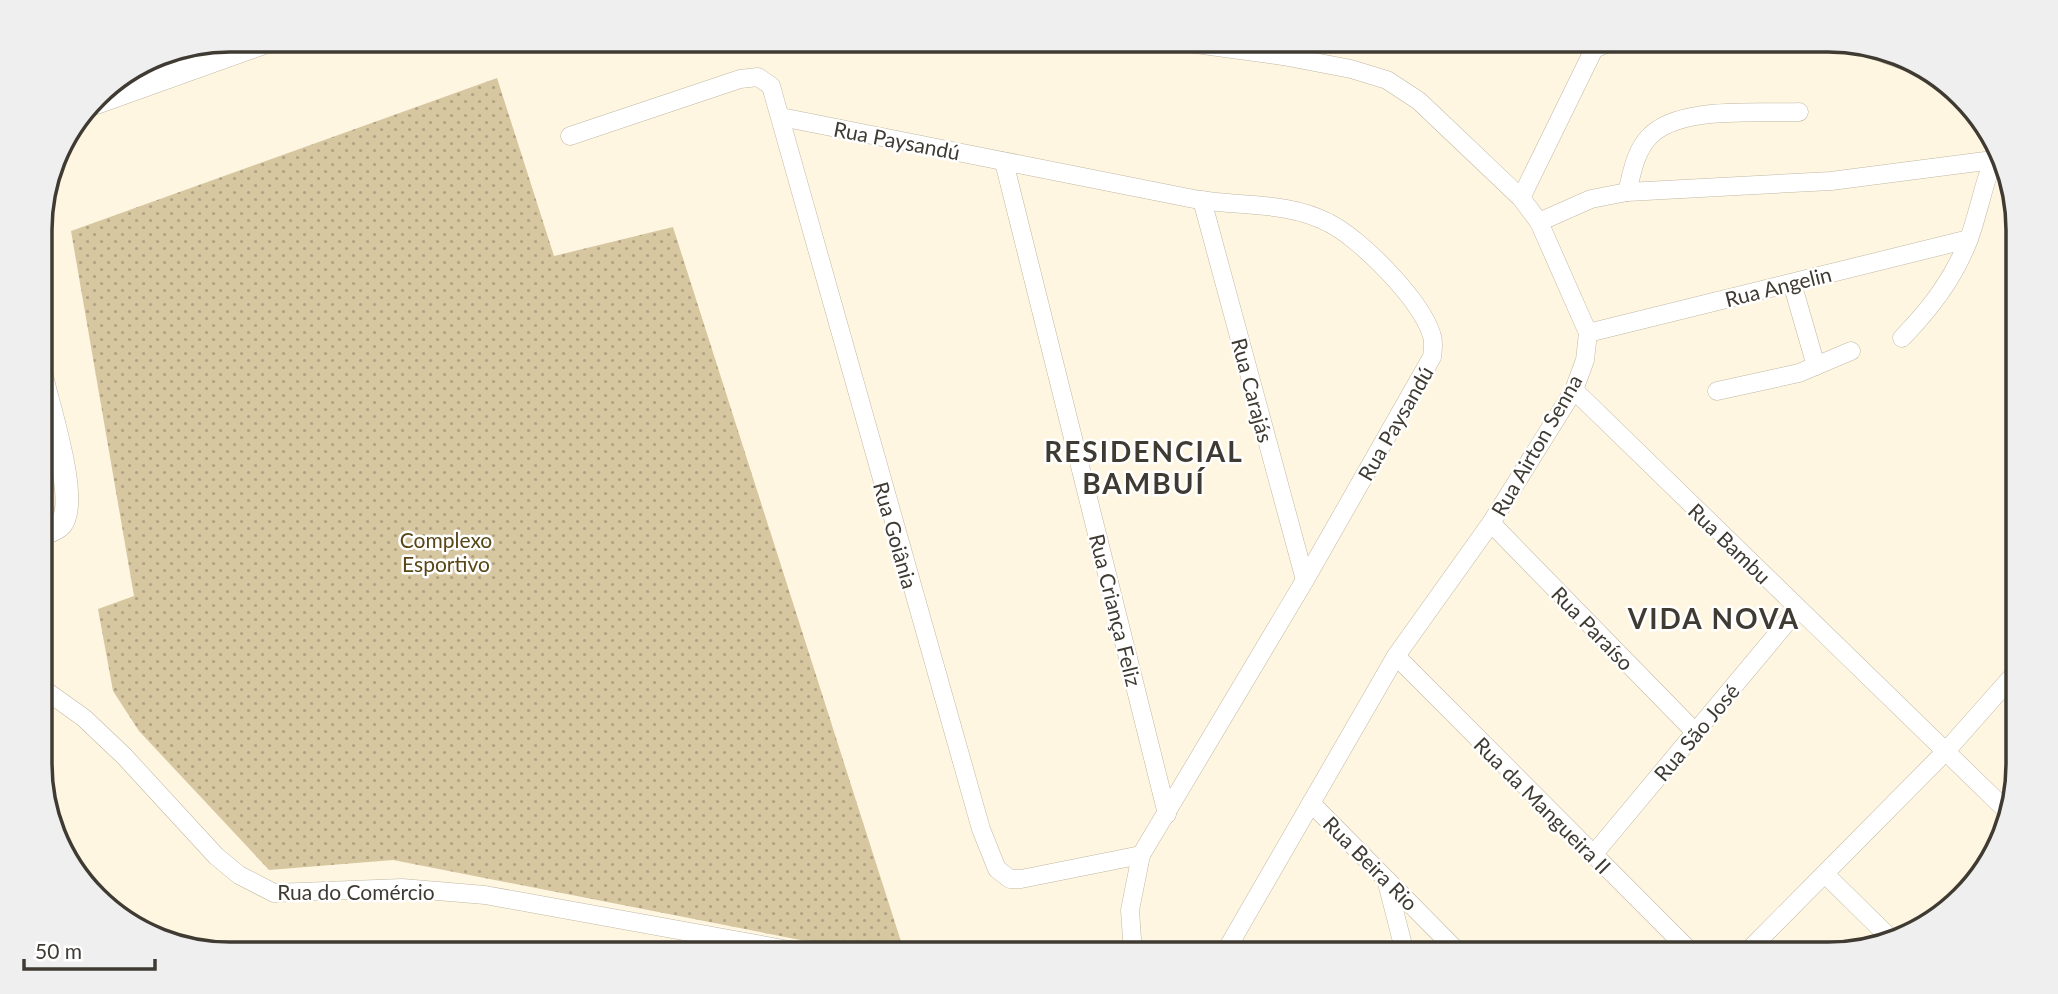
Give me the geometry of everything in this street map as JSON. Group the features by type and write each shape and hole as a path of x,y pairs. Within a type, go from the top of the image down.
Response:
{"street":[{"path":"114,96 235,53"},
{"path":"1301,53 1387,80 1419,102 1521,198 1539,222 1588,333"},
{"path":"1521,198 1589,53"},
{"name":"Rua Goiânia","path":"570,136 740,79 758,77 771,86 884,496 981,828 997,869 1010,879 1021,879 1140,855"},
{"path":"1627,192 1637,154 1649,137 1668,122 1691,116 1799,112"},
{"name":"Rua Paysandú","path":"781,117 1202,200 1300,211 1330,223 1352,238 1393,279 1421,313 1433,337 1432,357 1305,580 1140,855 1130,910 1132,941"},
{"path":"1539,222 1591,199 1627,192 1831,181 1990,159"},
{"name":"Rua Criança Feliz","path":"1004,162 1167,814"},
{"path":"1902,338 1932,306 1953,273 1969,239 1992,163"},
{"name":"Rua Carajás","path":"1202,200 1305,580"},
{"name":"Rua Angelin","path":"1588,333 1969,239"},
{"path":"1792,283 1816,366"},
{"name":"Rua Airton Senna","path":"1231,941 1396,656 1491,523 1574,390 1585,360 1588,333"},
{"path":"1717,391 1799,373 1852,351"},
{"name":"Rua Bambu","path":"1574,390 2000,804"},
{"path":"53,431 66,493 65,514 53,527"},
{"name":"Rua Paraíso","path":"1491,523 1696,733"},
{"name":"Rua São José","path":"1593,855 1798,609"},
{"name":"Rua da Mangueira II","path":"1396,656 1680,941"},
{"path":"1758,941 1947,750 2006,683"},
{"name":"Rua do Comércio","path":"53,696 84,718 124,756 196,836 239,875 274,893 402,888 474,894 704,934"},
{"name":"Rua Beira Rio","path":"1311,803 1448,941"},
{"path":"1825,874 1884,932"},
{"path":"1385,876 1402,941"},
{"path":"704,934 708,942"},
{"path":"704,934 745,942"}],"green space":[{"name":"Complexo Esportivo","path":"497,78 554,256 673,227 901,942 809,942 393,860 269,870 139,731 113,691 98,609 134,596 71,231"}],"district":[{"name":"RESIDENCIAL BAMBUÍ","path":"1144,467"},
{"name":"VIDA NOVA","path":"1714,618"}]}
